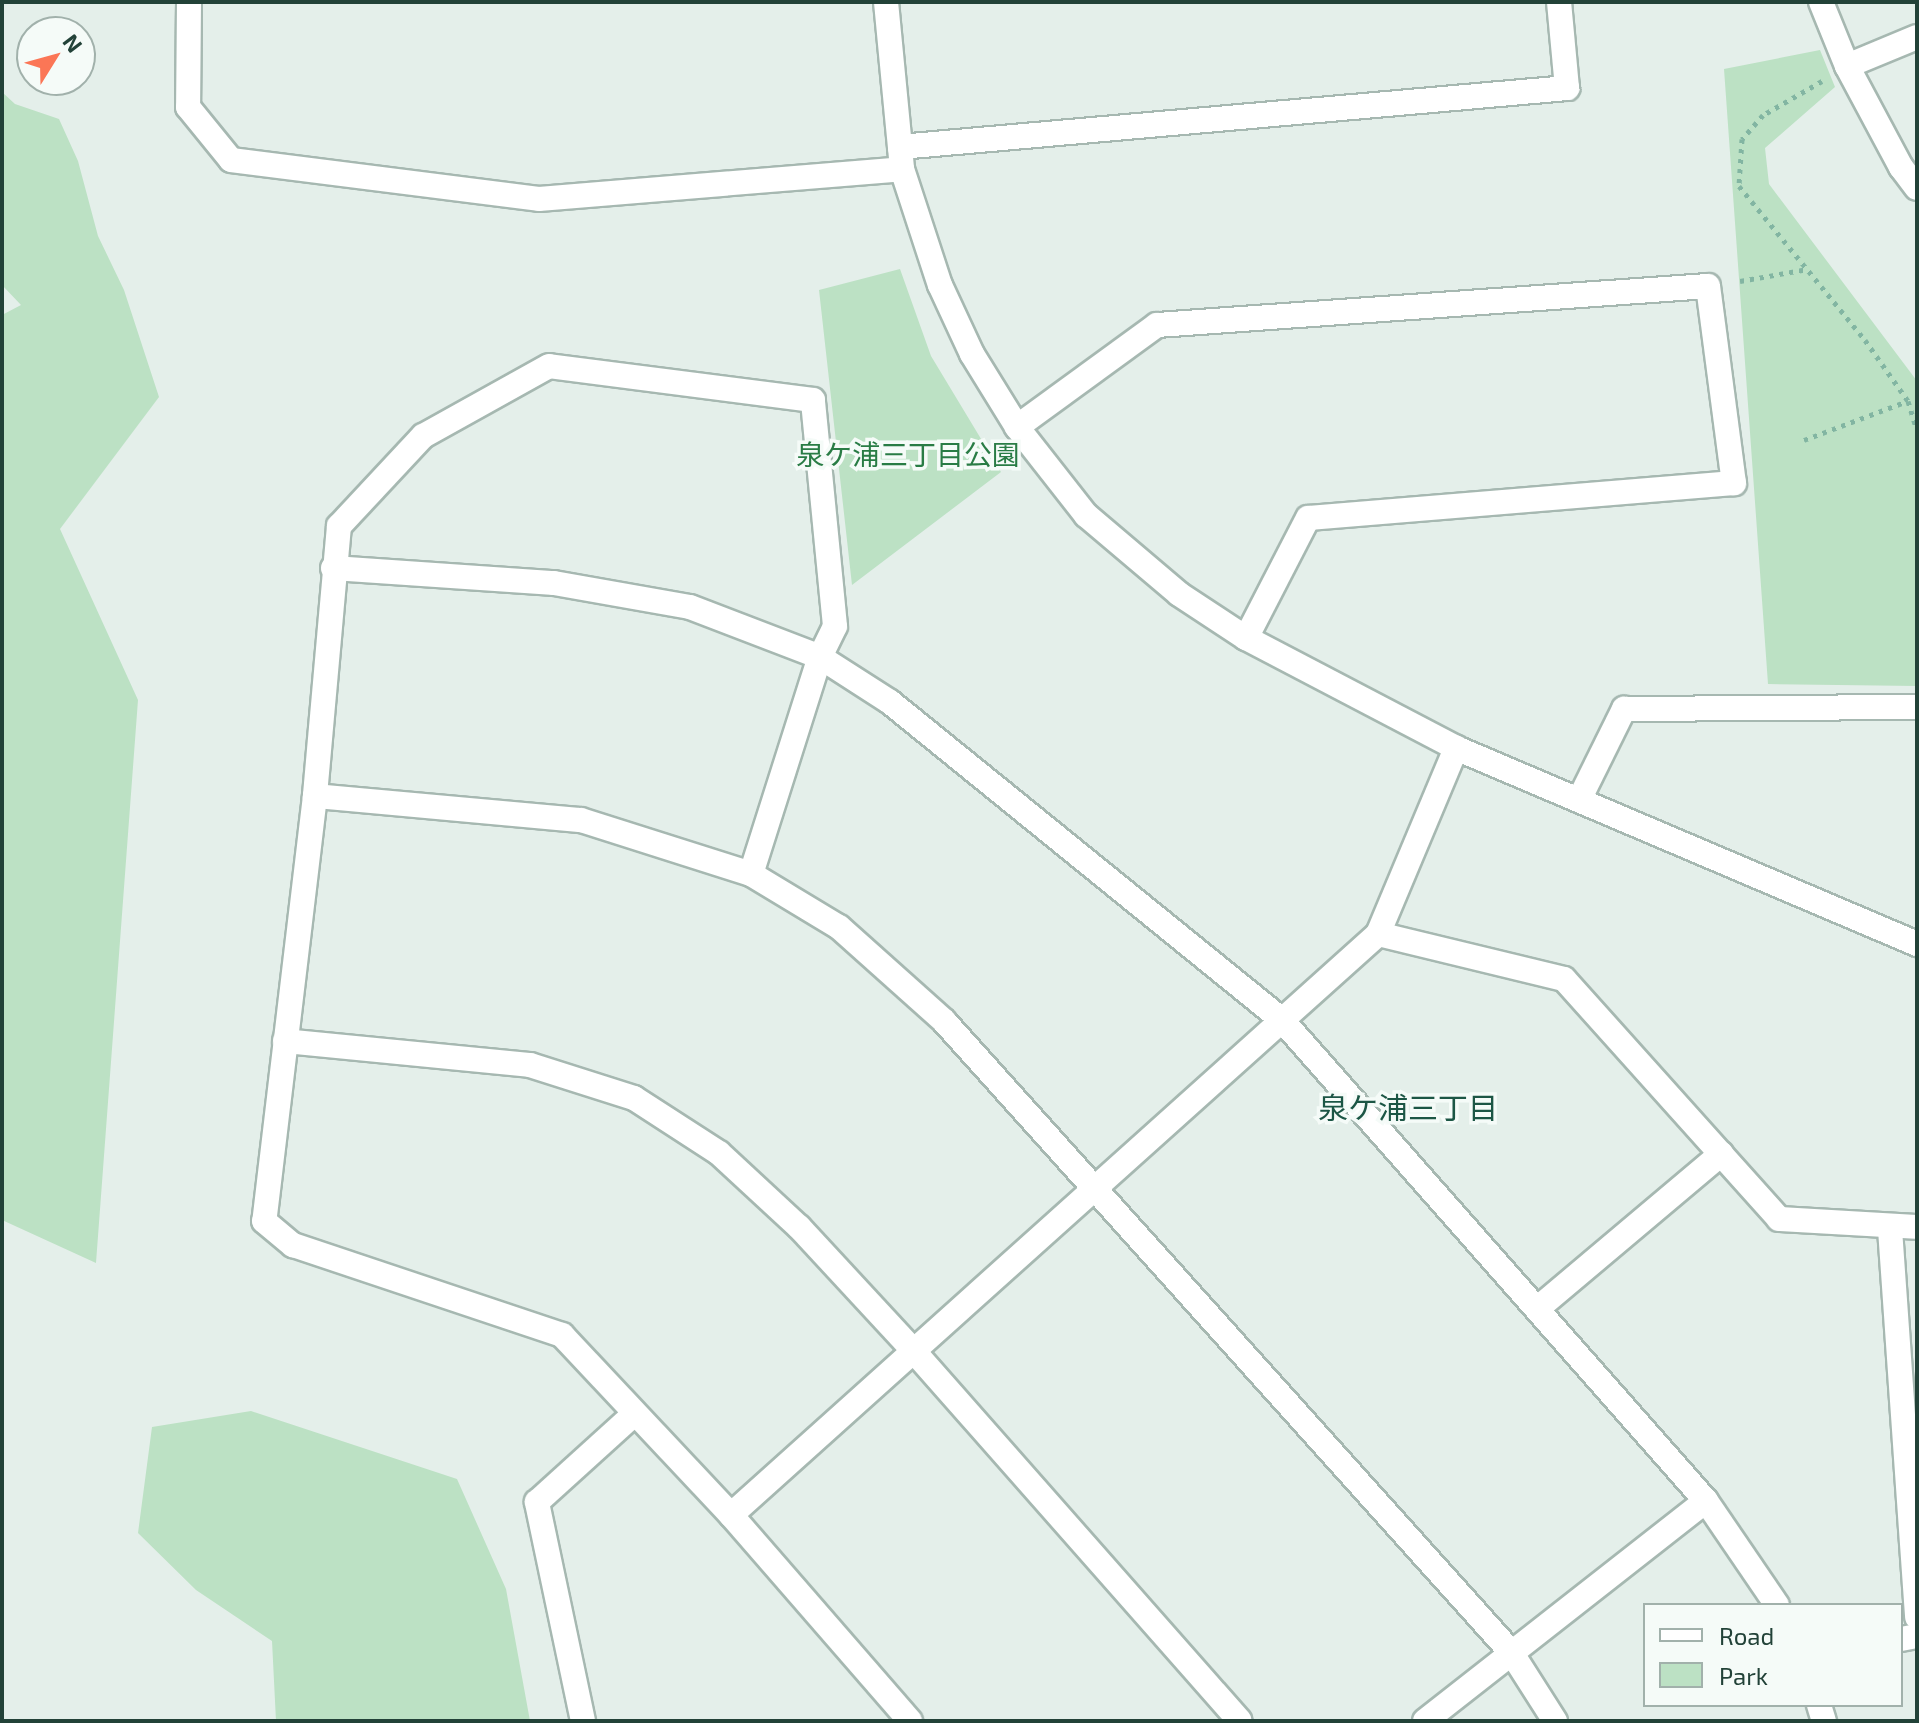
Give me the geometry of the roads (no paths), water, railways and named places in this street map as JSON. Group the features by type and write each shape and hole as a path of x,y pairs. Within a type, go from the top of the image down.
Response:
{"street":[{"path":"189,2 188,107 231,160 539,199 1567,88 1559,2"},
{"path":"886,2 901,158 940,285 972,354 1017,427 1086,515 1179,594 1246,638 1456,748 1917,944"},
{"path":"1821,2 1847,66 1917,188"},
{"path":"1847,66 1917,37"},
{"path":"1017,427 1157,325 1708,286 1734,483 1308,518 1246,638"},
{"path":"751,874 820,657 835,626 813,400 549,366 423,436 339,526 315,796 264,1221 293,1245 562,1335 731,1515 910,1721"},
{"path":"333,568 554,583 690,607 820,657 890,702 1282,1020 1706,1501 1776,1603"},
{"path":"1579,800 1624,709 1917,707"},
{"path":"731,1515 911,1348 1093,1191 1378,934 1456,748"},
{"path":"315,796 581,820 751,874 839,927 944,1021 1093,1191 1511,1652 1555,1721"},
{"path":"1378,934 1564,979 1779,1219 1890,1229 1917,1227"},
{"path":"285,1041 530,1065 634,1098 719,1153 799,1227 911,1348 1240,1721"},
{"path":"1537,1309 1721,1154"},
{"path":"1890,1229 1917,1617"},
{"path":"583,1721 537,1502 635,1413"},
{"path":"1425,1721 1706,1501"}],"district":[{"name":"泉ケ浦三丁目","path":"1408,1107"}],"park label":[{"name":"泉ケ浦三丁目公園","path":"908,454"}]}
